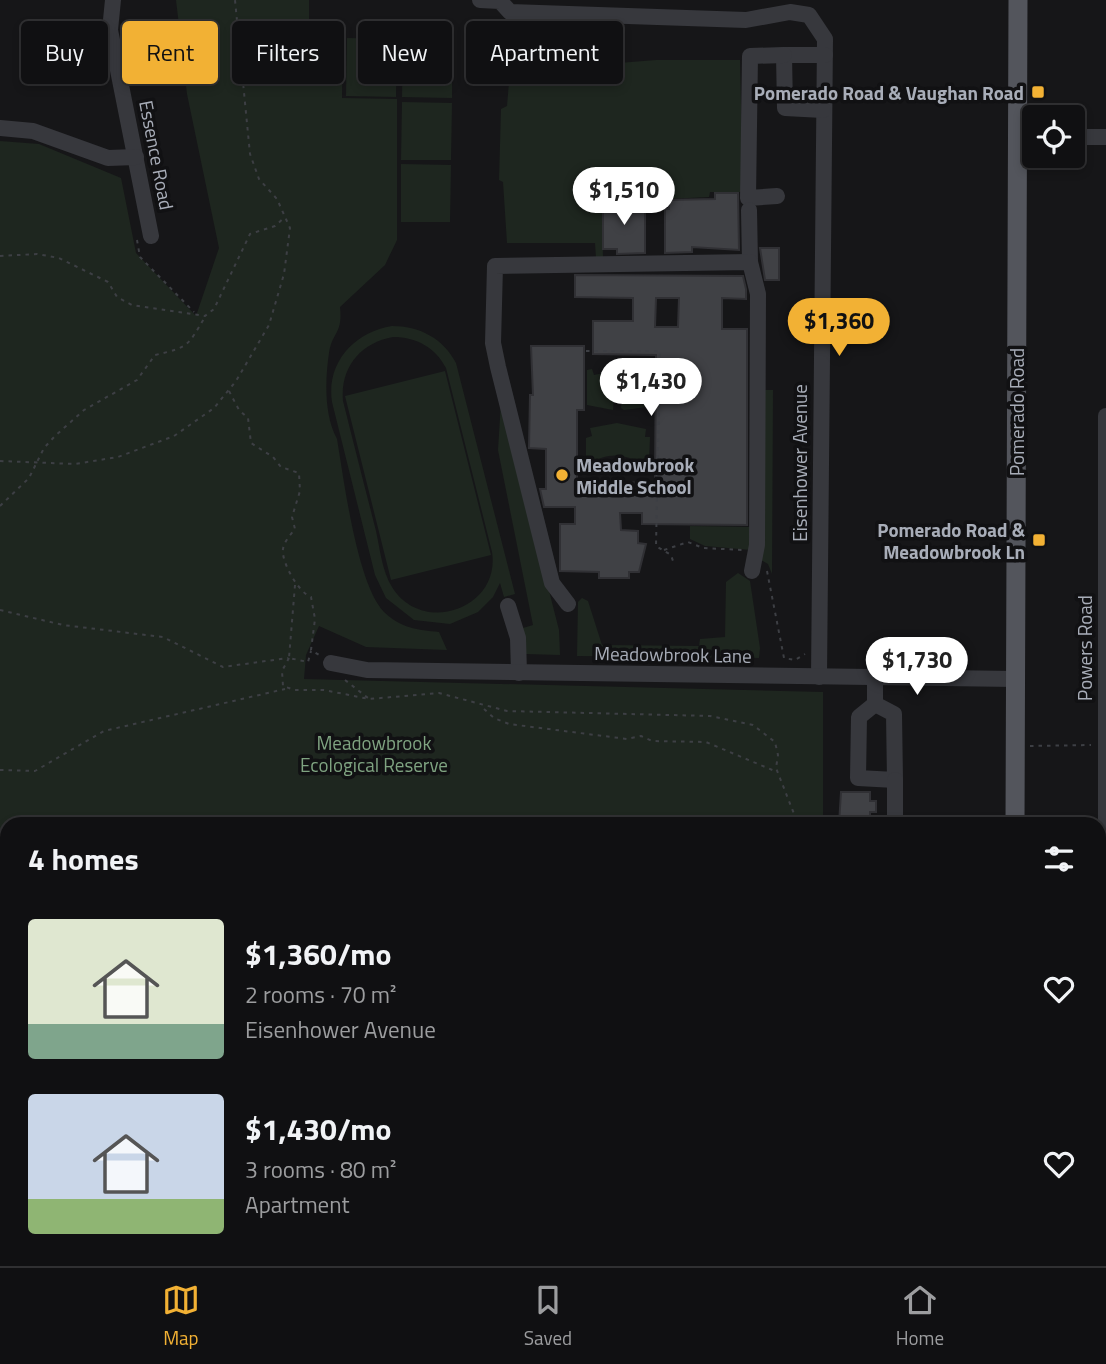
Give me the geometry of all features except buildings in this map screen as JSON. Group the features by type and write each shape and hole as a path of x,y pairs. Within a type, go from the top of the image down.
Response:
{"main road":[{"name":"Pomerado Road","path":"1018,0 1024,105"},
{"name":"Pomerado Road","path":"1015,817 1015,679 1025,168"}],"street":[{"name":"Essence Road","path":"113,0 110,30 151,236"},
{"path":"480,0 500,1 510,12 746,20 790,12 809,15 825,47 784,55 750,56 748,198 777,196"},
{"name":"Eisenhower Avenue","path":"819,677 825,47"},
{"path":"784,55 785,108 823,110"},
{"path":"0,128 33,131 108,159 136,157"},
{"path":"1085,137 1106,137"},
{"path":"749,210 750,262 758,294 754,563"},
{"path":"568,604 552,583 498,367 493,343 495,266 750,262"},
{"name":"Powers Road","path":"1106,416 1106,817"},
{"path":"508,606 517,638 519,673"},
{"name":"Meadowbrook Lane","path":"332,663 367,670 1015,679"},
{"path":"875,678 875,704"},
{"path":"875,704 859,717 858,778 895,780"},
{"path":"875,704 894,714 895,817"}],"path":[{"path":"0,461 75,464 118,457 174,436 195,424 214,408 229,390 275,312 284,274 290,228 277,200 259,179 250,155 234,0"},
{"path":"0,506 29,478 36,462 55,436 84,410 136,380 155,355 180,351 197,334 205,316 214,309 250,234 275,226 285,217"},
{"path":"151,236 136,240 137,252 195,313"},
{"path":"0,256 37,254 59,258 108,282 117,298 132,306 166,308 184,315 195,313 205,316"},
{"path":"586,351 660,351 656,546 671,555 674,564"},
{"path":"0,610 63,625 163,637 223,667 289,658 308,662 315,643 315,612 311,597 303,594 296,584 282,550 295,529 292,517 300,491 299,473 282,467 268,453 251,443 248,418 239,410 229,390"},
{"path":"663,550 688,542 703,548 743,550 769,575 784,658 795,660 805,654"},
{"path":"286,689 281,678 289,658 296,584"},
{"path":"311,650 332,663"},
{"path":"346,683 368,699"},
{"path":"0,770 35,771 104,732 286,689 305,692 324,690 368,699 428,692 458,697 482,707 525,713 688,715 736,720 761,728 775,742 778,772 796,817"},
{"path":"482,707 494,718 509,724 627,738 641,736 652,741 706,742 778,772"},
{"path":"1015,746 1105,745"}],"green space":[{"name":"Meadowbrook Ecological Reserve","path":"176,0 309,0 309,21 232,21 232,84 342,84 342,98 397,99 397,240 385,265 340,307 339,328 330,346 327,397 359,556 375,598 384,612 396,622 439,632 447,650 366,647 319,626 306,655 304,679 823,692 823,817 0,817 0,141 39,144 121,178 136,253 196,316 219,248 186,84 218,84 218,21 178,21"},
{"path":"347,38 358,38 358,84 396,84 396,97 346,96"},
{"path":"740,60 743,192 710,192 709,197 668,199 667,205 643,205 642,200 602,200 603,258 596,258 595,243 507,243 503,182 499,180 501,109 507,106 509,84 623,84 623,63"},
{"path":"402,84 452,84 452,98 402,97"},
{"path":"402,102 452,103 451,160 401,160"},
{"path":"401,164 451,165 450,222 401,222"},
{"path":"392,326 421,331 437,340 456,363 515,594 504,597 500,583 493,597 478,612 450,624 414,620 386,598 375,575 332,402 331,388 338,362 355,342 378,329","holes":["401,337 417,341 430,349 446,368 492,552 492,572 484,588 472,601 457,609 439,612 422,610 405,602 392,587 382,560 343,401 345,378 354,359 381,340"]},
{"path":"592,369 594,375 613,371 616,374 613,410 587,405 587,370"},
{"path":"445,371 491,555 391,580 345,396"},
{"path":"623,372 641,375 655,372 655,406 624,410 621,408"},
{"path":"763,390 773,390 772,574 768,564 761,560"},
{"path":"501,402 559,630 560,655 526,654 523,628 533,625 498,450"},
{"path":"617,423 646,429 645,437 650,437 649,462 614,455 586,461 586,438 592,436 590,428"},
{"path":"690,526 752,527 751,550 705,546 690,539"},
{"path":"738,573 750,581 760,648 759,658 577,656 578,602 582,598 588,601 602,645 699,646 700,639 725,637 726,582"}],"place":[{"name":"Pomerado Road & Vaughan Road","path":"1038,92"},
{"name":"Meadowbrook Middle School","path":"562,475"},
{"name":"Pomerado Road & Meadowbrook Ln","path":"1039,540"}]}
